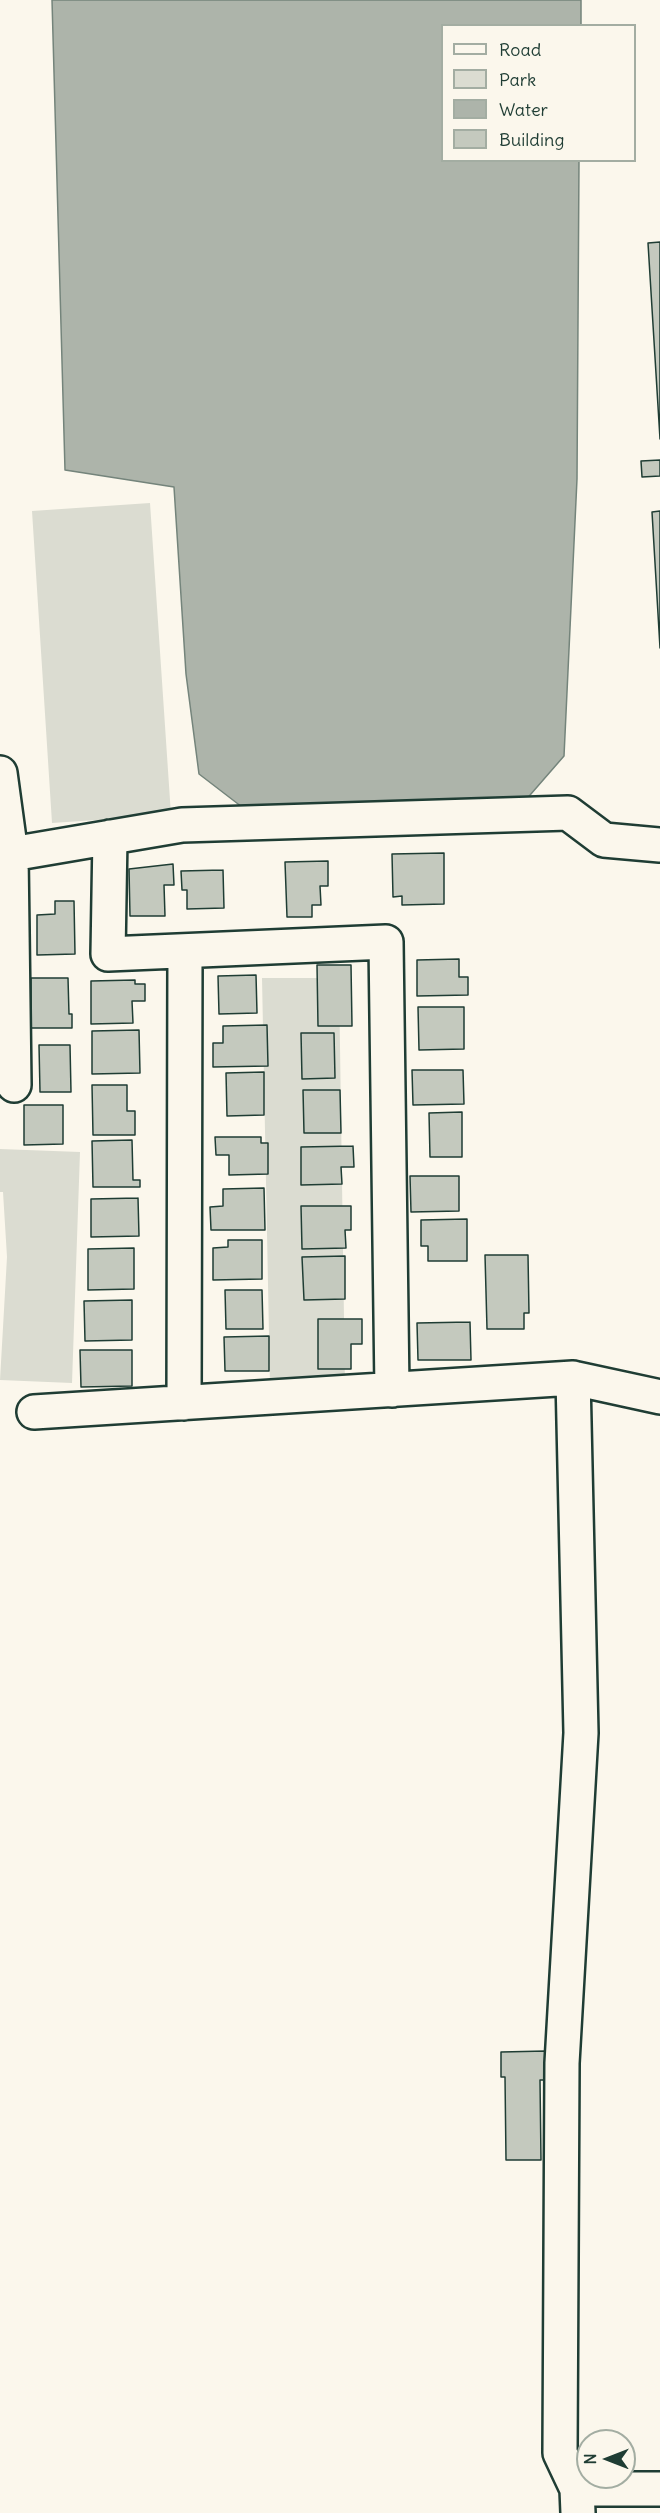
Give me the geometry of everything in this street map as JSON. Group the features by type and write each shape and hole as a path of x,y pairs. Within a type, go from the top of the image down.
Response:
{"street":[{"path":"0,773 14,1086"},
{"path":"5,855 182,825 568,813 604,840 660,845"},
{"path":"110,837 108,954 386,942 392,1390"},
{"path":"184,1403 185,951"},
{"path":"573,1378 581,1733 562,2063 560,2453 578,2501 660,2489"},
{"path":"34,1412 573,1378 660,1397"}],"green space":[{"path":"150,503 171,815 52,823 32,511"},
{"path":"262,978 339,978 345,1386 270,1386"},
{"path":"0,1149 80,1152 72,1383 0,1380 7,1257 3,1192 0,1192"}],"water":[{"path":"52,0 581,0 581,24 441,24 441,162 579,162 577,479 564,756 524,802 242,807 199,774 186,674 174,487 65,470"}],"building":[{"path":"660,242 660,439 648,243"},
{"path":"660,460 660,476 642,477 641,461"},
{"path":"660,511 660,648 652,512"},
{"path":"444,853 444,904 402,905 402,896 393,897 392,854"},
{"path":"328,861 328,886 320,886 321,905 312,905 312,917 287,917 285,862"},
{"path":"173,864 174,885 164,885 165,916 130,916 129,869"},
{"path":"223,870 224,908 187,909 187,890 182,890 181,871"},
{"path":"55,901 74,901 75,954 37,955 37,915 55,914"},
{"path":"459,959 459,977 468,977 468,995 417,996 417,960"},
{"path":"317,965 351,965 352,1026 318,1026"},
{"path":"256,975 257,1013 219,1014 218,976"},
{"path":"31,978 68,978 69,1014 72,1014 72,1028 31,1028"},
{"path":"135,980 135,984 145,984 145,1001 132,1001 133,1023 91,1024 91,981"},
{"path":"418,1007 464,1007 464,1049 419,1050"},
{"path":"267,1025 268,1066 213,1067 213,1043 223,1043 223,1026"},
{"path":"139,1030 140,1073 92,1074 92,1031"},
{"path":"301,1033 334,1033 335,1078 302,1079"},
{"path":"39,1045 70,1045 71,1092 40,1092"},
{"path":"412,1070 463,1070 464,1104 413,1105"},
{"path":"264,1072 264,1115 227,1116 226,1073"},
{"path":"92,1085 127,1085 127,1111 135,1111 135,1135 93,1135"},
{"path":"303,1090 340,1090 341,1133 304,1133"},
{"path":"24,1105 63,1105 63,1144 24,1145"},
{"path":"462,1112 462,1157 430,1157 429,1113"},
{"path":"215,1137 261,1137 261,1143 268,1143 268,1174 229,1175 229,1155 216,1155"},
{"path":"132,1140 133,1180 140,1180 140,1187 93,1187 92,1141"},
{"path":"353,1146 354,1167 341,1167 342,1184 301,1185 301,1147"},
{"path":"410,1176 459,1176 459,1211 411,1212"},
{"path":"264,1188 265,1230 211,1230 210,1207 223,1206 223,1189"},
{"path":"138,1198 139,1236 91,1237 91,1199"},
{"path":"301,1206 351,1206 351,1230 345,1230 346,1248 302,1249"},
{"path":"467,1219 467,1261 428,1261 428,1246 421,1246 421,1220"},
{"path":"228,1240 262,1240 262,1279 213,1280 213,1248 228,1247"},
{"path":"134,1248 134,1289 88,1290 88,1249"},
{"path":"485,1255 528,1255 529,1313 524,1313 524,1329 487,1329"},
{"path":"345,1256 345,1299 304,1300 302,1257"},
{"path":"225,1290 262,1290 263,1329 226,1329"},
{"path":"132,1300 132,1340 85,1341 84,1301"},
{"path":"318,1319 362,1319 362,1344 351,1344 351,1369 318,1369"},
{"path":"470,1322 471,1360 418,1360 417,1323"},
{"path":"269,1336 269,1371 225,1371 224,1337"},
{"path":"80,1350 132,1350 132,1386 81,1387"},
{"path":"546,2051 546,2080 540,2080 541,2160 506,2160 505,2077 501,2077 501,2052"}]}
